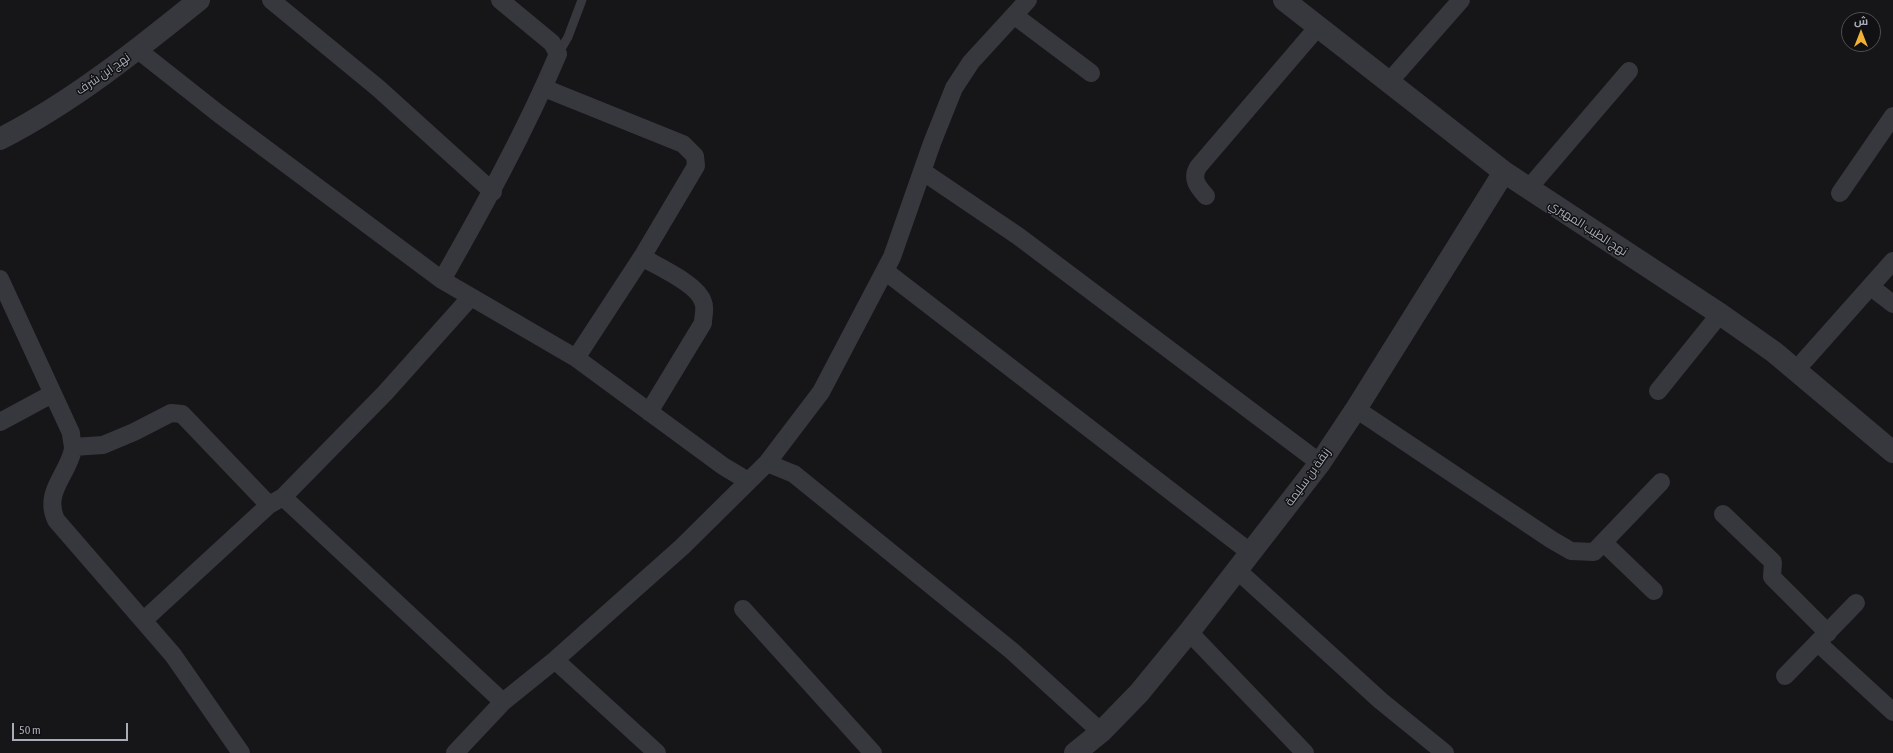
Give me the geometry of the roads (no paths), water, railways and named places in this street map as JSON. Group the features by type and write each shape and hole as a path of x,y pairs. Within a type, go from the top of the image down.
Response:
{"street":[{"name":"نهج ابن شرف","path":"0,139 28,125 138,50 199,0"},
{"path":"270,0 378,88 493,192"},
{"path":"442,280 493,192 544,88 558,54 552,43 500,0"},
{"path":"455,753 503,702 556,660 667,562 767,463 821,392 885,271 892,257 922,170 946,107 962,74 971,62 1015,16 1028,0"},
{"path":"1388,83 1461,0"},
{"name":"نهج الطيب المهيري","path":"1287,1 1318,28 1504,172 1720,314 1796,370 1893,452"},
{"path":"1015,16 1091,74"},
{"path":"1206,196 1195,182 1194,174 1198,168 1318,28"},
{"path":"138,50 219,114 442,280 470,298 576,358 649,412 748,481"},
{"path":"1528,188 1629,71"},
{"path":"544,88 683,144 695,156 696,166 642,257 576,358"},
{"path":"1840,193 1893,116"},
{"path":"922,170 1018,236 1320,463"},
{"name":"زنقة بن سليمة","path":"1082,751 1139,693 1189,632 1320,463 1356,409 1504,172"},
{"path":"642,257 697,290 704,302 702,323 649,412"},
{"path":"1796,370 1893,261"},
{"path":"885,271 1251,553"},
{"path":"0,279 71,433 73,447 68,466 54,490 51,501 51,510 56,520 173,655 242,753"},
{"path":"1871,287 1893,304"},
{"path":"144,620 276,501 384,393 470,298"},
{"path":"1658,391 1720,314"},
{"path":"0,422 52,394"},
{"path":"1356,409 1467,484 1571,551 1594,552 1661,482"},
{"path":"73,447 103,444 134,432 171,414 182,414 276,501 503,702"},
{"path":"767,463 800,478 1012,652 1101,732"},
{"path":"1723,514 1773,562 1772,577 1823,638 1893,712"},
{"path":"1604,543 1654,591"},
{"path":"1237,570 1381,701 1445,753"},
{"path":"1786,676 1856,603"},
{"path":"743,609 873,753"},
{"path":"1189,632 1301,746 1305,753"},
{"path":"556,660 657,753"}],"lane":[{"path":"558,54 568,37 582,0"}]}
